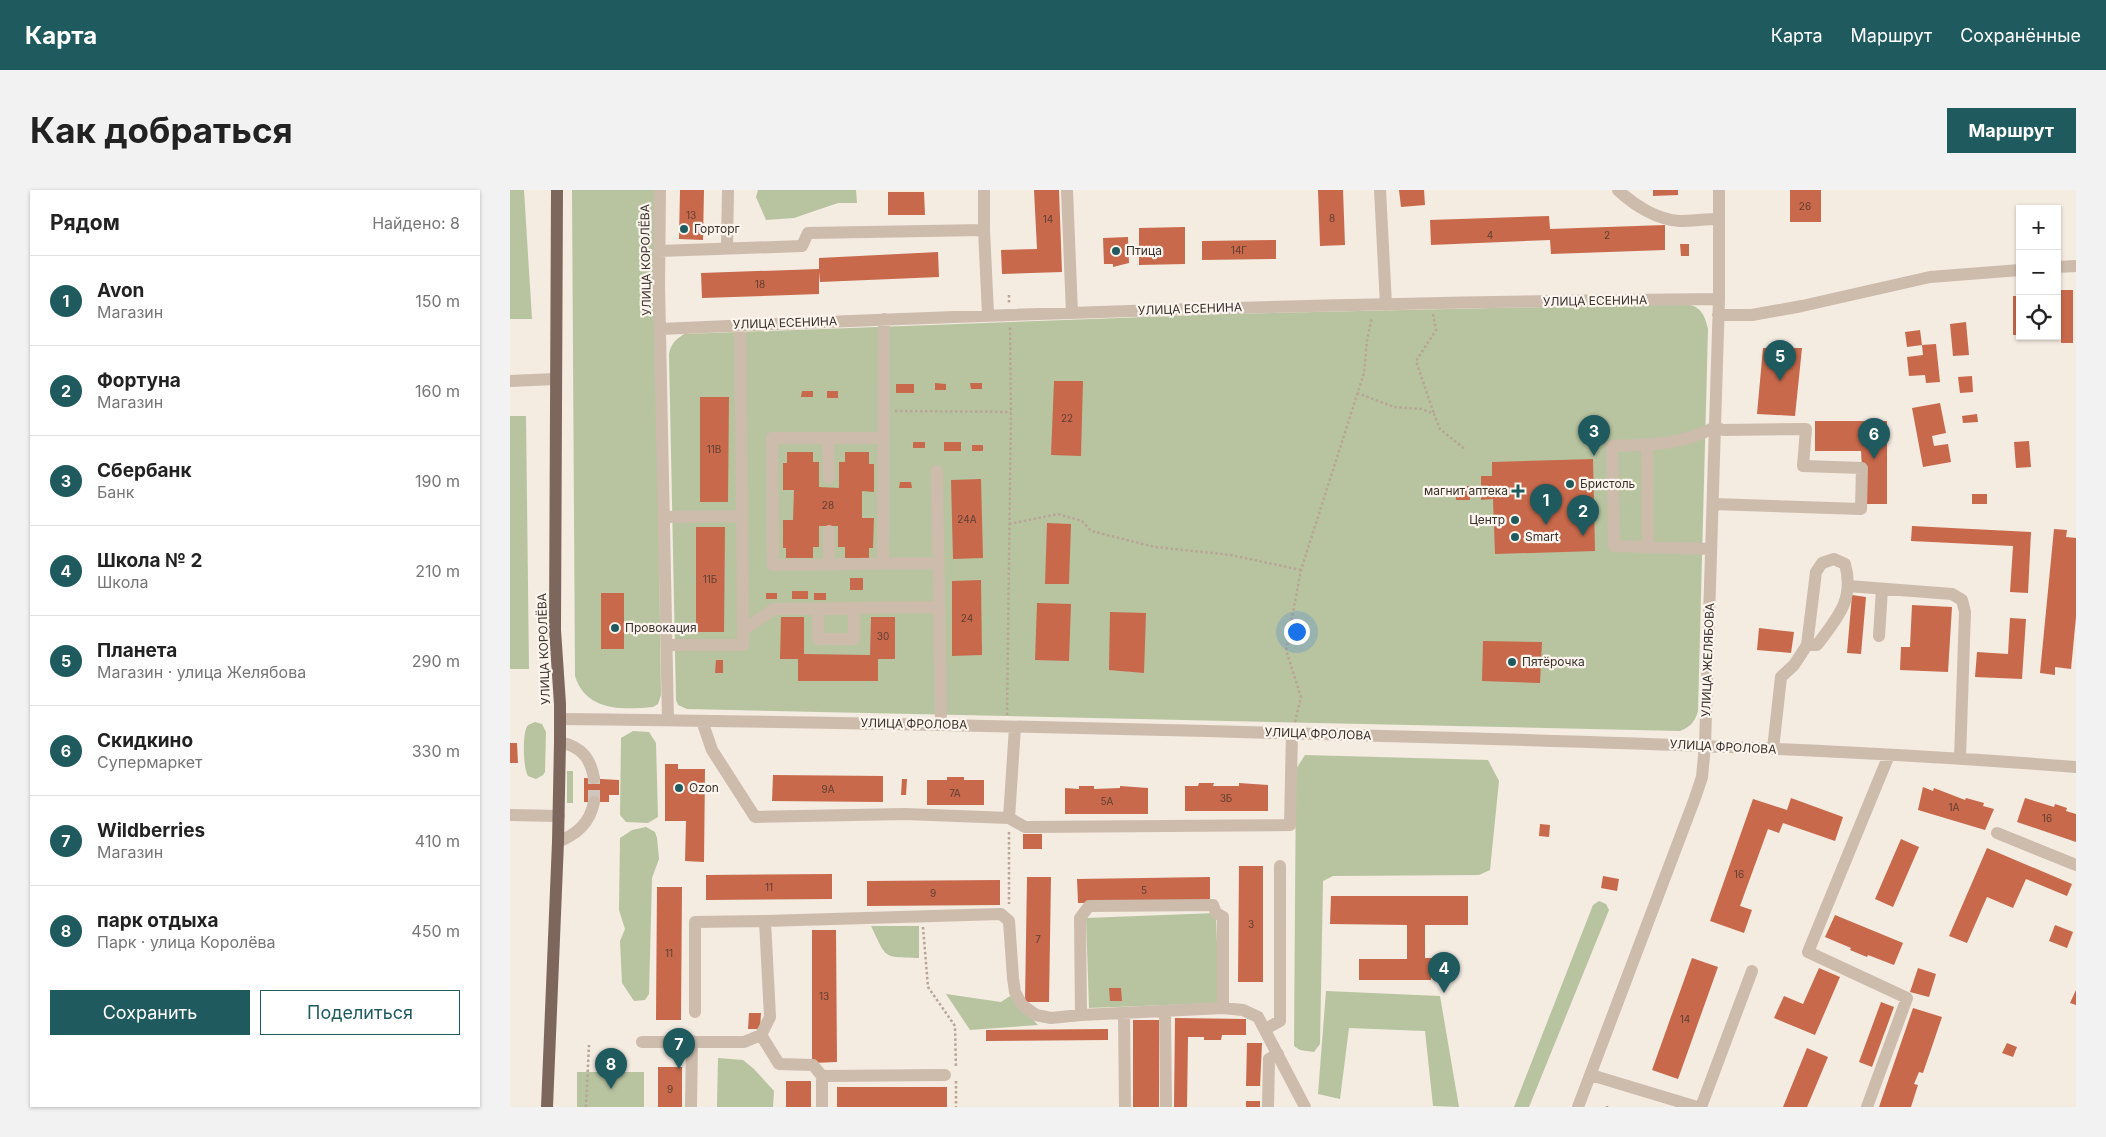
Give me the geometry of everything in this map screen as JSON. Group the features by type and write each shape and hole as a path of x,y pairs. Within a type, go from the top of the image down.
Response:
{"main road":[{"name":"УЛИЦА КОРОЛЁВА","path":"547,1107 558,842 560,742 555,630 557,190"}],"street":[{"name":"УЛИЦА КОРОЛЁВА","path":"660,190 659,251 668,720"},
{"path":"727,249 728,190"},
{"path":"984,190 988,314"},
{"path":"1067,190 1072,313"},
{"path":"1380,190 1381,305"},
{"path":"1618,190 1631,202 1658,216 1678,221 1718,219"},
{"name":"УЛИЦА ЖЕЛЯБОВА","path":"1578,1107 1702,777 1705,745 1719,299 1719,190"},
{"path":"659,251 802,246 808,233 984,230"},
{"path":"2061,267 2076,266"},
{"path":"1718,315 1752,315 1794,308 1930,277 2016,270"},
{"name":"УЛИЦА ЕСЕНИНА","path":"661,329 988,314 1228,307 1719,299"},
{"path":"883,564 884,319"},
{"path":"667,645 743,645 740,325"},
{"path":"510,381 555,379"},
{"path":"1711,550 1614,546 1612,446 1647,446 1696,437 1715,427 1723,430 1806,429 1802,466 1862,468 1861,509 1712,504"},
{"path":"884,438 772,438 773,565 938,563"},
{"path":"828,438 828,478"},
{"path":"1647,446 1648,548"},
{"path":"937,471 941,724"},
{"path":"664,516 742,516"},
{"path":"829,532 829,564"},
{"path":"1773,749 1781,677 1794,665 1807,644 1816,572 1822,563 1834,559 1845,564 1848,576 1846,600 1840,614 1817,645 1807,644"},
{"path":"1848,586 1952,594 1962,600 1965,612 1960,758"},
{"path":"1879,636 1882,589"},
{"path":"818,609 818,640 854,639 854,608"},
{"path":"743,630 774,609 939,608"},
{"name":"УЛИЦА ФРОЛОВА","path":"560,719 941,724 1705,745 1960,758 2076,767"},
{"path":"702,721 712,750 755,817 905,814 1009,818 1025,827 1290,825 1292,733"},
{"path":"1009,818 1011,727"},
{"path":"560,742 574,745 584,754 592,767 594,778"},
{"path":"1867,1107 1908,998 1808,952 1889,754"},
{"path":"558,842 574,835 584,825 593,811 594,802"},
{"path":"510,816 558,816"},
{"path":"1997,833 2076,866"},
{"path":"1265,1029 1280,1021 1280,866"},
{"path":"1081,1015 1080,918 1089,906 1213,905 1216,913 1223,917 1223,1008"},
{"path":"695,1012 695,922 1001,914 1010,921 1015,992 1022,1005 1036,1015 1051,1018 1223,1008 1243,1010 1258,1017 1305,1107"},
{"path":"642,1042 744,1042 761,1035 770,1018 765,920"},
{"path":"1702,1107 1752,971"},
{"path":"1165,1011 1166,1107"},
{"path":"1124,1013 1125,1107"},
{"path":"761,1035 779,1064 813,1065 822,1076 822,1107"},
{"path":"691,1107 692,1041"},
{"path":"1268,1107 1268,1059 1278,1054"},
{"path":"822,1076 952,1075"},
{"path":"1591,1075 1697,1107"}],"path":[{"path":"1292,733 1301,697 1286,650 1301,570 1364,373 1367,340 1381,305"},
{"path":"1432,310 1436,330 1416,361 1440,429 1466,450"},
{"path":"1010,314 1009,524 1011,727"},
{"path":"1357,393 1394,407 1422,409 1434,414"},
{"path":"884,411 1011,412"},
{"path":"1009,524 1058,514 1082,521 1092,531 1155,547 1231,555 1301,570"},
{"path":"1009,818 1010,921"},
{"path":"922,916 928,987 955,1026 952,1075 956,1107"},
{"path":"586,1107 589,1045"}],"green space":[{"path":"510,190 524,190 532,319 510,319"},
{"path":"572,190 654,190 661,695 658,704 653,707 617,708 606,706 587,696 580,688 575,676"},
{"path":"758,190 856,190 857,203 838,203 794,218 766,220 756,197"},
{"path":"1675,304 1693,306 1701,311 1708,329 1698,711 1692,724 1680,731 687,709 678,705 676,700 669,354 674,342 684,334 1228,314"},
{"path":"510,416 526,416 529,669 510,669"},
{"path":"535,722 542,724 546,732 545,772 536,779 528,776 526,772 524,750 526,729 528,725"},
{"path":"633,731 649,732 656,743 658,817 648,823 626,822 620,815 621,738"},
{"path":"1305,755 1488,760 1499,781 1490,870 1479,875 1333,876 1323,881 1320,1044 1314,1052 1300,1050 1294,1046 1296,769"},
{"path":"567,771 573,771 573,803 567,803"},
{"path":"646,827 655,832 659,859 652,878 649,994 645,1000 634,1001 622,983 620,941 625,929 619,910 620,838 632,830"},
{"path":"1599,901 1606,904 1609,910 1529,1107 1514,1107 1593,905"},
{"path":"1216,913 1219,1003 1089,1008 1086,918"},
{"path":"871,926 919,926 919,958 898,957 887,954 880,945"},
{"path":"1326,991 1440,996 1459,1107 1433,1106 1425,1031 1349,1028 1340,1099 1318,1094"},
{"path":"946,994 1001,1002 1010,996 1038,1025 970,1030"},
{"path":"718,1058 743,1060 754,1069 774,1091 773,1107 717,1107"},
{"path":"577,1072 644,1072 644,1107 577,1107"}],"building":[{"path":"680,190 704,190 703,240 679,239"},
{"path":"1034,190 1059,190 1062,272 1002,274 1001,250 1037,249"},
{"path":"1318,190 1343,190 1345,245 1320,246"},
{"path":"1399,190 1424,190 1425,205 1401,207"},
{"path":"1653,190 1678,190 1678,195 1653,196"},
{"path":"1790,190 1821,190 1821,222 1790,222"},
{"path":"888,192 924,192 925,215 888,215"},
{"path":"1549,216 1550,229 1665,225 1665,250 1551,254 1550,240 1431,245 1430,220"},
{"path":"1185,227 1185,264 1139,265 1139,228"},
{"name":"Птица","path":"1128,237 1129,263 1113,267 1113,264 1104,264 1103,238"},
{"path":"1276,240 1276,259 1202,260 1202,241"},
{"path":"1680,244 1689,244 1689,256 1681,256"},
{"path":"938,252 939,277 820,282 819,272 819,294 702,298 701,273 819,269 819,258"},
{"path":"2061,290 2073,290 2073,343 2061,343"},
{"path":"2013,296 2016,296 2016,335 2013,335"},
{"path":"1966,322 1969,355 1953,356 1950,324"},
{"path":"1920,330 1922,345 1907,347 1905,332"},
{"path":"1936,344 1940,382 1926,383 1925,375 1909,376 1907,357 1923,355 1922,345"},
{"path":"1763,348 1802,348 1795,416 1757,414"},
{"path":"1972,376 1973,392 1960,393 1958,377"},
{"path":"1054,381 1083,381 1081,456 1051,455"},
{"path":"935,383 946,384 946,390 935,390"},
{"path":"970,383 982,383 982,389 971,389"},
{"path":"896,384 914,384 914,393 896,393"},
{"path":"802,391 813,391 813,397 801,397"},
{"path":"827,391 838,391 838,398 827,398"},
{"path":"700,397 729,397 728,502 700,502"},
{"path":"1940,403 1946,433 1932,436 1934,446 1948,444 1951,462 1923,467 1912,408"},
{"path":"1977,414 1978,422 1963,423 1962,416"},
{"path":"1815,421 1887,421 1887,504 1861,504 1861,451 1815,451"},
{"path":"2029,441 2031,467 2016,468 2014,442"},
{"path":"913,442 925,442 925,448 913,448"},
{"path":"944,442 961,442 961,451 944,451"},
{"path":"972,445 983,445 983,451 972,451"},
{"path":"787,452 813,452 813,462 819,462 819,487 839,488 839,462 845,462 845,452 869,452 869,464 874,464 874,492 862,491 862,518 874,518 873,548 869,548 869,558 845,558 845,547 838,547 838,526 819,526 819,547 813,547 813,558 786,558 786,548 783,548 783,520 793,520 794,490 783,490 783,463 787,463"},
{"path":"1593,459 1595,551 1495,554 1493,499 1481,500 1481,476 1492,476 1492,462"},
{"path":"981,479 983,558 953,559 951,480"},
{"path":"900,482 911,482 912,488 899,488"},
{"path":"1456,486 1470,486 1470,500 1456,500"},
{"path":"1972,494 1987,494 1987,504 1972,504"},
{"path":"1047,523 1071,524 1069,584 1045,584"},
{"path":"1912,526 2031,532 2028,593 2010,592 2013,546 1911,541"},
{"path":"696,527 725,527 724,632 696,632"},
{"path":"2054,529 2067,530 2066,537 2076,538 2076,617 2071,669 2055,667 2055,675 2040,673"},
{"path":"850,578 863,578 863,590 850,590"},
{"path":"981,580 982,655 952,656 952,581"},
{"path":"792,591 808,591 808,599 792,599"},
{"path":"601,593 624,593 624,649 601,649"},
{"path":"766,593 777,593 777,599 766,599"},
{"path":"814,593 826,593 826,600 814,600"},
{"path":"1852,595 1866,597 1861,654 1847,653"},
{"path":"1037,603 1071,604 1069,661 1035,660"},
{"path":"1912,605 1952,607 1948,672 1900,670 1901,647 1910,647"},
{"path":"1110,612 1146,613 1144,673 1109,670"},
{"path":"781,617 804,617 804,654 870,655 871,617 895,617 895,659 878,659 878,681 798,681 798,659 780,659"},
{"path":"2010,618 2026,619 2022,679 1975,677 1977,652 2008,654"},
{"path":"1759,628 1794,632 1791,653 1757,650"},
{"name":"Пятёрочка","path":"1483,641 1542,642 1540,683 1482,681"},
{"path":"716,660 723,660 723,673 715,673"},
{"path":"510,743 517,743 518,763 510,763"},
{"path":"665,764 678,764 678,769 705,769 704,862 685,861 686,821 665,821"},
{"path":"773,775 883,776 883,802 772,801"},
{"path":"947,777 964,777 964,780 984,780 984,805 927,805 927,780 947,780"},
{"path":"584,778 619,780 619,795 609,795 609,802 584,802"},
{"path":"902,779 907,779 906,795 901,795"},
{"path":"1199,783 1214,783 1213,786 1239,786 1239,783 1268,785 1268,811 1185,811 1185,786 1198,786"},
{"path":"1079,786 1094,786 1094,789 1120,788 1120,786 1148,788 1148,814 1065,814 1065,788 1079,789"},
{"path":"1923,787 1933,791 1934,788 1965,800 1966,798 1984,803 1983,806 1994,809 1985,830 1918,810"},
{"path":"1791,798 1843,817 1835,841 1783,823 1779,833 1768,829 1740,906 1752,910 1744,933 1710,921 1753,799 1787,810"},
{"path":"2025,798 2054,807 2055,804 2067,808 2066,811 2076,814 2076,842 2017,822"},
{"path":"1540,824 1550,825 1549,837 1539,836"},
{"path":"1023,834 1042,834 1042,849 1023,849"},
{"path":"1901,839 1919,847 1893,907 1875,899"},
{"path":"1987,848 2072,884 2067,896 2026,879 2013,908 1987,897 1967,943 1949,936"},
{"path":"1239,866 1263,866 1263,982 1238,982"},
{"path":"832,874 832,899 706,900 706,875"},
{"path":"1603,876 1619,879 1617,891 1601,888"},
{"path":"1027,877 1051,877 1049,1002 1025,1002"},
{"path":"1210,877 1210,902 1078,903 1077,879"},
{"path":"1000,880 1000,905 867,906 867,881"},
{"path":"657,887 682,887 681,1020 656,1020"},
{"path":"1331,896 1468,896 1468,925 1425,925 1425,958 1432,958 1431,980 1359,980 1359,959 1407,959 1407,925 1330,924"},
{"path":"1835,915 1903,943 1894,965 1868,955 1867,957 1825,937"},
{"path":"2055,925 2073,932 2067,948 2049,941"},
{"path":"812,930 836,930 837,1062 812,1063"},
{"path":"1692,958 1718,967 1678,1079 1652,1070"},
{"path":"1819,968 1840,977 1815,1035 1774,1018 1784,996 1803,1004"},
{"path":"1918,968 1936,974 1929,997 1910,992"},
{"path":"1109,988 1121,988 1122,1001 1110,1001"},
{"path":"2076,990 2076,1005 2070,1003"},
{"path":"1881,1002 1894,1007 1872,1067 1859,1062"},
{"path":"1913,1008 1942,1017 1923,1073 1919,1072 1914,1084 1918,1085 1911,1107 1879,1107"},
{"path":"749,1013 761,1013 760,1029 748,1029"},
{"path":"1175,1018 1246,1019 1246,1035 1222,1035 1221,1040 1204,1040 1204,1037 1188,1037 1187,1107 1174,1107"},
{"path":"1133,1020 1159,1020 1159,1107 1133,1107"},
{"path":"1108,1029 1108,1040 986,1041 986,1030"},
{"path":"1247,1043 1262,1043 1260,1086 1246,1086"},
{"path":"2007,1043 2017,1047 2013,1057 2002,1053"},
{"path":"1807,1048 1828,1057 1807,1107 1783,1107"},
{"path":"658,1067 682,1067 682,1107 658,1107"},
{"path":"786,1081 811,1081 811,1107 786,1107"},
{"path":"837,1087 947,1087 947,1107 837,1107"},
{"path":"1246,1101 1260,1101 1260,1107 1246,1107"}],"tunnel":[{"path":"594,778 594,802"}],"place":[{"name":"Горторг","path":"684,229"},
{"name":"Птица","path":"1116,251"},
{"name":"Планета","path":"1780,381"},
{"name":"Сбербанк","path":"1594,456"},
{"name":"Скидкино","path":"1874,459"},
{"name":"Бристоль","path":"1570,484"},
{"name":"магнит аптека","path":"1518,491"},
{"name":"Центр","path":"1515,520"},
{"name":"Avon","path":"1546,525"},
{"name":"Фортуна","path":"1583,536"},
{"name":"Smart","path":"1515,537"},
{"name":"Провокация","path":"615,628"},
{"name":"Пятёрочка","path":"1512,662"},
{"name":"Ozon","path":"679,788"},
{"name":"Школа № 2","path":"1444,993"},
{"name":"Wildberries","path":"679,1069"},
{"name":"парк отдыха","path":"611,1089"}]}
